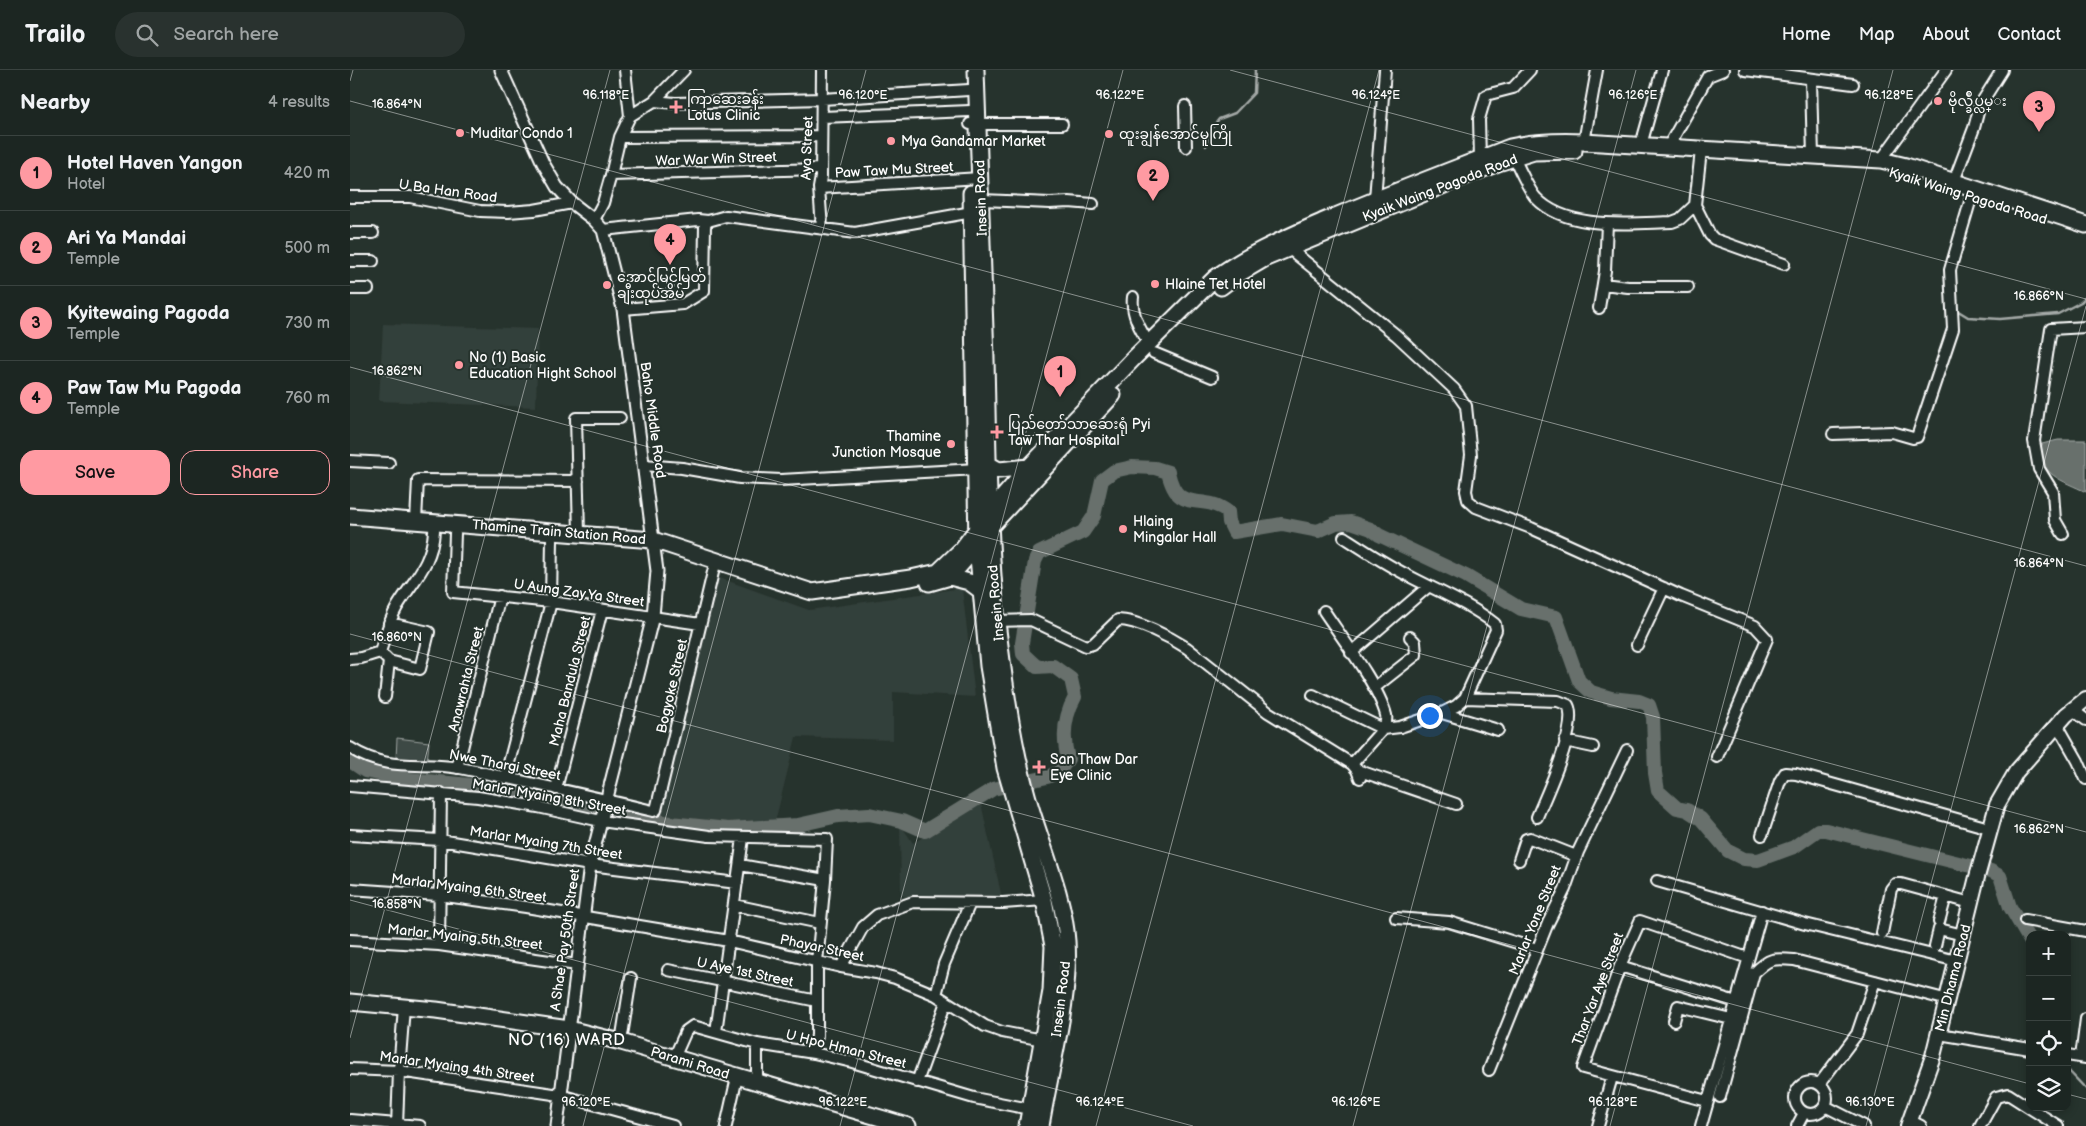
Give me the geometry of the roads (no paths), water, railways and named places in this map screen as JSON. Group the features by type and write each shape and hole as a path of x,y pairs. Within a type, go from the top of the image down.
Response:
{"main road":[{"name":"Insein Road","path":"968,70 976,178 972,212 976,412 983,467 985,522 1014,773"},
{"name":"Insein Road","path":"972,120 976,70"},
{"name":"Kyaik Waing Pagoda Road","path":"1378,205 1512,153 1528,143 1551,141 1584,142 1640,150 1813,161 1894,170 2086,234"},
{"name":"Kyaik Waing Pagoda Road","path":"985,522 1029,467 1151,348 1223,285 1284,245 1480,159 1512,153 1640,150 1668,147 1700,154"},
{"name":"Kyaik Waing Pagoda Road","path":"1813,161 1880,160 1906,166 2086,225"},
{"name":"Insein Road","path":"976,178 982,200 988,428 983,467"},
{"name":"Kyaik Waing Pagoda Road","path":"985,522 1151,348"},
{"path":"983,467 999,470 1029,467"},
{"name":"Thamine Train Station Road","path":"350,516 416,521 455,533 565,536"},
{"name":"Insein Road","path":"985,522 977,546 988,666 1018,791 1044,875 1064,922 1067,942 1064,993 1041,1126"},
{"name":"Thamine Train Station Road","path":"350,526 436,528 565,536 654,545 812,592 911,578 938,572 962,549 985,522"},
{"name":"Thamine Train Station Road","path":"654,545 714,568 811,600 865,595 929,583 950,577"},
{"path":"977,546 950,577 969,582 981,591"},
{"name":"Min Dhama Road","path":"1914,1124 1948,1000 1989,828 1997,805 2016,772 2058,726 2081,706"},
{"name":"Insein Road","path":"1027,1126 1051,991 1054,959 1044,900 1044,875"},
{"name":"Parami Road","path":"350,1002 404,1007 569,1029 621,1042 908,1126"}],"street":[{"path":"501,70 543,163 557,186 572,204 604,230 698,220 707,223 726,216 855,233 972,212"},
{"path":"594,220 603,203 612,175 620,137 630,116 625,70"},
{"path":"630,116 654,101 684,70"},
{"name":"Aya Street","path":"822,70 822,136 819,188 822,228"},
{"path":"1378,205 1385,70"},
{"path":"1480,159 1479,119 1486,95 1513,88 1530,70"},
{"path":"1584,142 1597,70"},
{"path":"1640,150 1662,70"},
{"path":"1668,147 1708,76 1723,70"},
{"path":"1745,70 1812,80 1818,78 1852,84"},
{"path":"1880,160 1946,70"},
{"path":"1954,181 1974,128 1980,105 2002,70"},
{"path":"1812,80 1813,161"},
{"path":"654,101 675,104 822,99 969,90"},
{"path":"1185,106 1186,147"},
{"path":"822,117 1062,124"},
{"path":"620,137 822,136"},
{"path":"1512,153 1535,198 1567,218 1607,223 1672,222 1680,220 1695,205"},
{"path":"1700,154 1695,205 1710,235 1714,239 1784,264"},
{"name":"War War Win Street","path":"612,175 821,169"},
{"name":"Paw Taw Mu Street","path":"819,188 976,178"},
{"path":"1833,434 1892,432 1912,438 1917,437 1953,329 1950,270 1972,195"},
{"name":"U Ba Han Road","path":"350,197 410,197 480,211 508,212 572,204"},
{"path":"982,200 1092,204"},
{"path":"623,309 683,304 704,291 707,223"},
{"path":"1599,308 1606,260 1607,223"},
{"name":"Baho Middle Road","path":"604,230 623,309 657,571 653,616 606,802"},
{"path":"350,233 373,233"},
{"path":"1284,245 1396,335 1454,389 1466,406 1471,455 1466,492 1468,500 1476,507 1531,528 1754,626 1767,639 1717,757"},
{"path":"350,261 373,261"},
{"path":"1603,284 1628,287 1688,287"},
{"path":"350,290 368,290"},
{"path":"1133,296 1132,307 1141,331 1151,348 1212,377"},
{"path":"2063,534 2055,520 2053,492 2039,469 2034,441 2051,329 2086,327"},
{"path":"505,778 551,602 578,481 576,418 620,418"},
{"path":"350,461 390,463"},
{"path":"644,464 682,468 740,478 781,480 983,467"},
{"path":"416,521 418,480 578,481"},
{"path":"380,652 396,608 426,564 433,545 436,528"},
{"name":"U Aung Zay Ya Street","path":"455,533 453,592 551,602 700,624"},
{"path":"1313,695 1383,729 1400,726 1442,713 1456,706 1465,698 1496,630 1496,624 1473,608 1406,575 1344,537"},
{"name":"Bogyoke Street","path":"656,810 714,568"},
{"path":"1351,653 1429,586"},
{"path":"1636,645 1664,588"},
{"name":"Anawrahta Street","path":"457,768 500,596"},
{"name":"Maha Bandula Street","path":"556,788 602,610"},
{"path":"1324,611 1374,688 1386,716 1386,724 1357,771"},
{"path":"997,622 1031,620 1086,646 1093,644 1118,620 1138,624 1176,641 1268,712 1357,771 1456,804"},
{"path":"380,652 389,661 420,669 429,632 389,623"},
{"path":"1374,688 1416,655 1415,642 1410,637"},
{"path":"350,659 366,657 380,652"},
{"path":"385,697 389,661"},
{"path":"1465,698 1564,702 1568,704 1572,716 1563,753 1537,817"},
{"path":"2081,706 2086,720"},
{"path":"1442,713 1498,730"},
{"path":"2058,726 2086,779"},
{"path":"1565,741 1593,747"},
{"name":"Nwe Thargi Street","path":"350,748 362,756 381,763 457,768 556,788 606,802 653,812 656,810"},
{"name":"Marlar Yone Street","path":"1489,1070 1537,949 1565,889 1576,856 1628,750"},
{"path":"1762,835 1780,781 1785,773 1796,774 1989,828"},
{"name":"Marlar Myaing 8th Street","path":"350,786 441,793 538,807 601,820 709,836 827,839 825,880"},
{"path":"438,945 441,793"},
{"name":"A Shae Pay 50th Street","path":"557,1126 590,865 606,802"},
{"name":"Marlar Myaing 7th Street","path":"350,835 440,840 590,865 737,883"},
{"path":"716,1032 743,838"},
{"path":"1520,860 1526,839 1530,838 1576,856"},
{"path":"740,865 825,880 817,962 818,1034 814,1053"},
{"path":"1657,881 1805,924 1957,961"},
{"path":"1882,933 1891,889 1895,884 1971,903"},
{"name":"Marlar Myaing 6th Street","path":"350,889 438,895 584,917"},
{"path":"1939,922 1946,896"},
{"path":"840,967 862,927 877,915 913,902 1003,903 1044,900"},
{"path":"936,995 944,964 970,903"},
{"path":"734,905 820,922"},
{"path":"1701,1126 1762,912"},
{"name":"Phayar Street","path":"584,917 729,942 895,978 936,995 985,1026 1002,1032 1043,1040"},
{"path":"1396,918 1449,922 1537,949"},
{"path":"2025,920 2086,931"},
{"name":"Thar Yar Aye Street","path":"1612,1077 1583,1068 1620,966 1640,921 1748,958"},
{"path":"1935,946 1939,928 1963,935"},
{"name":"Marlar Myaing 5th Street","path":"350,940 438,945 577,965"},
{"path":"1720,1097 1754,973 1764,963 1774,958 1794,960 1948,1000"},
{"path":"1620,966 1736,1002"},
{"name":"U Aye 1st Street","path":"668,970 817,1001"},
{"path":"621,1042 632,978"},
{"path":"1820,1084 1857,1034 1875,981"},
{"path":"917,1082 946,1002"},
{"path":"1674,1021 1678,1006 1731,1019"},
{"path":"397,1124 398,1071 404,1007"},
{"path":"2071,1056 2084,1058 2086,1019"},
{"name":"U Hpo Hman Street","path":"674,1058 690,1026 757,1044 814,1053 974,1098 1030,1109"},
{"path":"1939,1034 2026,1048"},
{"path":"757,1044 758,1082"},
{"name":"Marlar Myaing 4th Street","path":"350,1069 398,1071 560,1095 673,1126"},
{"path":"726,1126 737,1077"},
{"path":"1598,1126 1612,1077 1707,1101"},
{"path":"1813,1081 1820,1084 1826,1091 1828,1099 1825,1106 1820,1112 1804,1114 1796,1105 1795,1095 1798,1087 1806,1082 1813,1081"},
{"path":"1980,1126 1996,1098 2008,1094 2058,1126"},
{"path":"1825,1106 1864,1126"},
{"path":"1797,1126 1804,1114"},
{"path":"350,1120 420,1126"}],"waterway":[{"path":"1206,146 1211,129 1219,119 1235,113 1254,93 1255,70"},
{"path":"1955,309 1968,317 2000,319 2058,314 2081,302 2086,297"},
{"path":"350,761 365,771 407,779 491,787 670,823 728,829 798,825 838,816 869,814 902,821 925,831 993,789 1047,777 1059,772 1068,759 1065,727 1068,712 1075,697 1071,679 1053,666 1037,667 1023,654 1022,643 1035,561 1039,553 1083,532 1094,516 1102,480 1114,471 1132,467 1155,468 1168,472 1172,486 1185,499 1209,503 1228,512 1229,522 1234,532 1282,524 1318,531 1336,523 1351,522 1371,529 1379,535 1466,576 1521,609 1556,617 1579,681 1591,692 1611,698 1639,701 1649,705 1653,717 1655,773 1658,791 1677,808 1687,810 1701,819 1728,851 1744,859 1758,860 1794,847 1818,830 1826,830 1991,871 2000,876 2010,907 2026,934"},
{"path":"2071,1073 2086,1089"}],"place":[{"name":"ဗိုလ္ခ်ဳပ္လမ္း","path":"1938,101"},
{"name":"ကြာဆေးခန်း Lotus Clinic","path":"676,107"},
{"name":"Kyitewaing Pagoda","path":"2039,132"},
{"name":"Muditar Condo 1","path":"460,133"},
{"name":"ထူးချွန်အောင်မူကြို","path":"1109,134"},
{"name":"Mya Gandamar Market","path":"891,141"},
{"name":"Ari Ya Mandai","path":"1153,201"},
{"name":"Paw Taw Mu Pagoda","path":"670,265"},
{"name":"Hlaine Tet Hotel","path":"1155,284"},
{"name":"အောင်မြင့်မြတ် ချီးထုပ်အိမ်","path":"607,285"},
{"name":"No (1) Basic Education Hight School","path":"459,365"},
{"name":"Hotel Haven Yangon","path":"1060,397"},
{"name":"ပြည်တော်သာဆေးရုံ Pyi Taw Thar Hospital","path":"997,432"},
{"name":"Thamine Junction Mosque","path":"951,444"},
{"name":"Hlaing Mingalar Hall","path":"1123,529"},
{"name":"San Thaw Dar Eye Clinic","path":"1039,767"}],"district":[{"name":"NO (16) WARD","path":"567,1040"}]}
